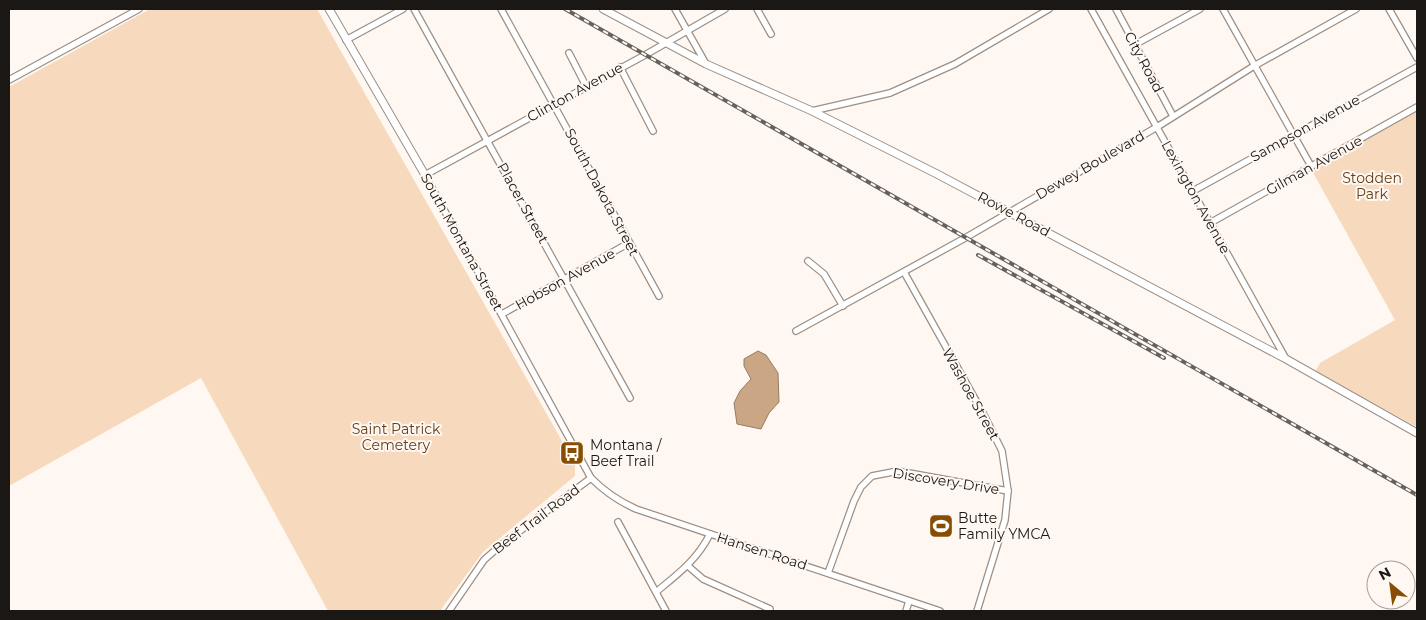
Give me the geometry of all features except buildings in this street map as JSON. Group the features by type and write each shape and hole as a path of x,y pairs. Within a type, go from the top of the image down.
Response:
{"main road":[{"name":"South Montana Street","path":"328,9 425,175"},
{"name":"Rowe Road","path":"602,9 706,64 812,111 1009,212 1286,359 1417,433"}],"street":[{"path":"9,80 139,9"},
{"path":"346,40 402,9"},
{"name":"Placer Street","path":"414,9 566,279 630,398"},
{"name":"South Dakota Street","path":"501,9 555,103 659,296"},
{"path":"675,9 706,64"},
{"name":"Clinton Avenue","path":"425,175 620,67 666,44 726,9"},
{"path":"757,9 771,34"},
{"path":"812,111 890,93 955,64 1049,9"},
{"name":"Lexington Avenue","path":"1091,9 1286,359"},
{"name":"City Road","path":"1116,9 1173,116"},
{"path":"1134,45 1200,9"},
{"path":"1223,9 1311,166"},
{"name":"Dewey Boulevard","path":"796,331 904,272 1157,127 1254,66 1356,9"},
{"path":"1389,9 1417,58"},
{"path":"569,53 586,86"},
{"path":"620,67 653,131"},
{"name":"Sampson Avenue","path":"1193,191 1292,134 1417,67"},
{"name":"Gilman Avenue","path":"1210,223 1417,107"},
{"name":"South Montana Street","path":"425,175 591,478"},
{"name":"Hobson Avenue","path":"502,314 629,243"},
{"path":"808,261 824,274 842,306"},
{"name":"Washoe Street","path":"904,272 993,430 1002,451 1008,491 1006,520 977,611"},
{"name":"Discovery Drive","path":"828,573 854,501 861,487 872,476 898,471 1008,491"},
{"name":"Hansen Road","path":"591,478 618,501 940,611"},
{"name":"Beef Trail Road","path":"449,611 484,560 501,545 591,478"},
{"path":"618,522 666,611"},
{"path":"656,592 688,566 703,548 710,534"},
{"path":"688,566 702,579 770,609 770,611"},
{"path":"906,611 909,601"}],"green space":[{"name":"Saint Patrick Cemetery","path":"150,9 317,9 575,464 575,476 483,552 440,611 328,611 201,378 9,486 9,87"},
{"name":"Stodden Park","path":"1417,110 1417,427 1315,372 1320,363 1395,320 1311,169"}],"shaded area":[{"path":"758,351 766,355 778,373 779,402 769,413 761,429 737,424 734,403 740,391 751,379 744,366 744,359"}],"railway":[{"path":"565,9 1417,495"},
{"path":"978,255 1164,358"}],"place":[{"name":"Montana / Beef Trail","path":"572,453"},
{"name":"Butte Family YMCA","path":"941,526"}]}
